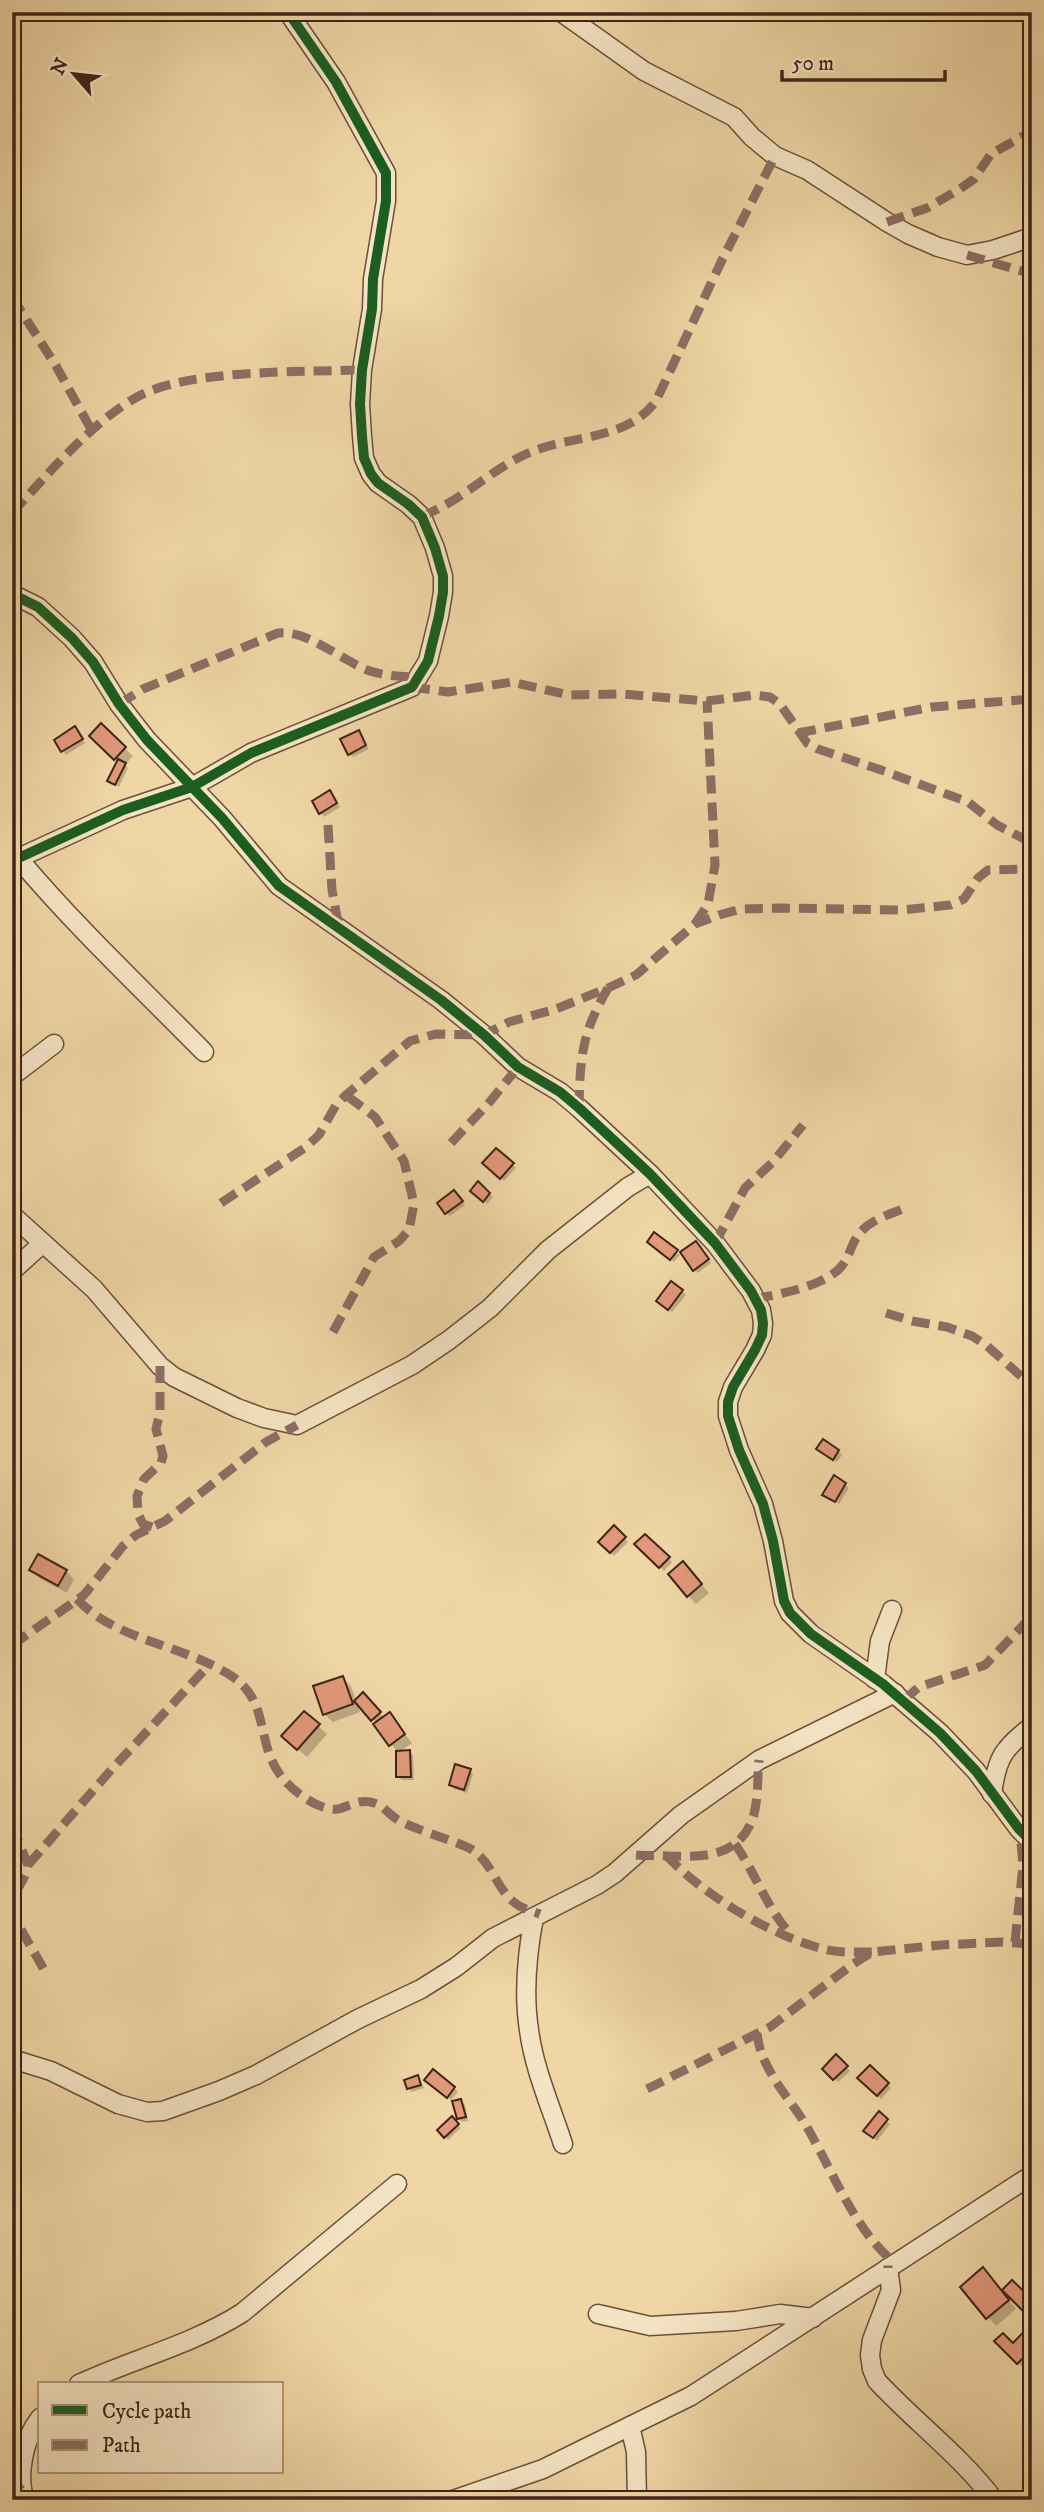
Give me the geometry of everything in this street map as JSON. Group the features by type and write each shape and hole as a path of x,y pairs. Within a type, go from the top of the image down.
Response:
{"street":[{"path":"204,1052 103,953 15,860 123,810 192,787 251,753 412,687 428,661 443,592 443,576 422,517 379,484 371,474 365,457 360,404 362,370 372,309 373,279 386,201 386,173 336,82 289,12"},
{"path":"561,12 643,71 734,117 775,156 807,170 908,234 938,247 967,255 993,250 1032,237"},
{"path":"12,594 38,607 72,638 93,662 119,704 147,740 222,818 279,886 440,1000 484,1035 518,1067 560,1092 650,1174 715,1243 751,1291 761,1310 762,1335 733,1387 728,1402 728,1416 738,1450 763,1504 773,1541 783,1601 790,1613 811,1634 895,1693 940,1733 976,1771 1032,1842"},
{"path":"12,1076 54,1044"},
{"path":"12,1215 94,1289 160,1366 174,1377 237,1408 264,1418 298,1425 376,1385 430,1353 490,1308 548,1250 628,1187 650,1174"},
{"path":"12,1271 43,1243"},
{"path":"875,1679 880,1641 892,1610"},
{"path":"12,2059 51,2071 135,2110 163,2111 192,2102 256,2075 358,2019 421,1989 456,1967 493,1938 597,1885 615,1873 681,1815 758,1760 895,1693"},
{"path":"992,1794 996,1766 1012,1742 1032,1726"},
{"path":"534,1917 527,1969 529,2032 563,2144"},
{"path":"453,2500 543,2469 691,2396 1032,2175"},
{"path":"83,2382 215,2330 242,2313 397,2184"},
{"path":"888,2268 891,2290 872,2340 870,2355 877,2381 980,2481 994,2500"},
{"path":"598,2314 650,2326 712,2323 780,2314 813,2318"},
{"path":"25,2500 21,2490 22,2465 27,2443 38,2422"},
{"path":"630,2426 636,2452 637,2500"}],"building":[{"path":"101,723 126,747 114,760 89,736"},
{"path":"75,726 83,739 61,752 54,740"},
{"path":"359,730 366,745 348,755 340,739"},
{"path":"118,759 126,763 115,785 107,781"},
{"path":"330,790 337,803 319,814 312,801"},
{"path":"496,1148 514,1163 500,1179 482,1163"},
{"path":"478,1181 490,1193 483,1202 470,1191"},
{"path":"454,1190 463,1201 445,1214 437,1203"},
{"path":"654,1232 678,1250 670,1260 647,1242"},
{"path":"696,1241 709,1259 693,1271 680,1252"},
{"path":"671,1281 683,1290 668,1310 656,1301"},
{"path":"823,1439 839,1450 833,1460 816,1449"},
{"path":"834,1475 846,1483 835,1502 822,1495"},
{"path":"614,1525 626,1537 610,1553 598,1542"},
{"path":"645,1534 670,1557 659,1568 634,1544"},
{"path":"38,1554 67,1570 58,1586 29,1570"},
{"path":"683,1561 702,1584 687,1597 668,1574"},
{"path":"343,1676 353,1704 323,1715 313,1686"},
{"path":"363,1692 381,1712 371,1721 354,1701"},
{"path":"304,1711 320,1724 297,1750 281,1736"},
{"path":"390,1712 405,1734 389,1746 373,1724"},
{"path":"410,1750 411,1777 396,1777 396,1751"},
{"path":"455,1764 471,1769 464,1790 449,1785"},
{"path":"836,2054 848,2066 833,2080 822,2069"},
{"path":"870,2065 889,2083 877,2096 857,2078"},
{"path":"433,2069 455,2087 447,2098 424,2080"},
{"path":"418,2075 421,2085 407,2089 404,2080"},
{"path":"461,2099 466,2117 457,2119 452,2101"},
{"path":"879,2111 888,2119 873,2138 863,2131"},
{"path":"452,2116 459,2124 444,2138 437,2130"},
{"path":"983,2267 1009,2300 986,2319 960,2287"},
{"path":"1012,2280 1032,2299 1022,2310 1002,2290"},
{"path":"1032,2323 1032,2349 1017,2364 994,2341 1003,2333 1013,2343"}],"marked path":[{"path":"887,222 927,208 960,189 974,179 991,154 1032,131"},
{"path":"422,517 528,453 618,429 645,413 656,401 722,260 775,156"},
{"path":"967,255 1032,274"},
{"path":"12,297 56,366 92,431"},
{"path":"12,513 103,420 137,397 158,388 185,381 246,374 362,370"},
{"path":"119,704 143,689 278,633 301,636 370,671 419,677"},
{"path":"412,687 448,692 512,682 568,695 622,694 707,701 755,695 770,697 780,704 807,743 968,802 997,825 1032,843"},
{"path":"798,733 932,707 1032,699"},
{"path":"695,924 708,904 715,865 707,701"},
{"path":"328,825 332,890 339,928"},
{"path":"221,1203 306,1147 319,1135 336,1105 410,1041 436,1034 484,1035 509,1022 556,1009 608,988 636,975 695,924 719,915 741,909 902,910 950,905 964,899 978,878 988,870 1032,869"},
{"path":"579,1108 584,1045 593,1018 608,988"},
{"path":"451,1143 518,1067"},
{"path":"333,1332 374,1257 399,1241 409,1230 414,1204 404,1161 375,1117 346,1095"},
{"path":"715,1243 745,1188 773,1162 803,1125"},
{"path":"755,1299 799,1289 830,1276 844,1264 854,1242 864,1229 877,1220 908,1207"},
{"path":"886,1313 947,1327 972,1336 1032,1386"},
{"path":"152,1527 143,1524 138,1514 137,1496 144,1479 161,1463 163,1456 156,1429 160,1412 160,1366"},
{"path":"12,1645 84,1595 123,1546 136,1535 165,1521 266,1442 297,1425"},
{"path":"77,1599 111,1625 194,1657 233,1677 254,1700 270,1756 277,1770 303,1797 332,1809 360,1802 374,1803 400,1821 469,1848 484,1860 508,1897 521,1907 540,1914"},
{"path":"904,1700 919,1687 985,1665 1032,1616"},
{"path":"28,1865 111,1770 209,1665"},
{"path":"636,1855 704,1855 725,1850 735,1844 753,1818 759,1760"},
{"path":"12,1825 28,1865 12,1901"},
{"path":"1015,1942 1023,1865 1020,1831"},
{"path":"735,1844 786,1929 786,1935"},
{"path":"666,1855 718,1899 781,1934 829,1950 872,1952"},
{"path":"12,1904 19,1926 46,1973"},
{"path":"647,2089 770,2027 872,1952 941,1945 1002,1942 1032,1944"},
{"path":"757,2033 768,2068 802,2119 862,2227 888,2257 888,2268"},
{"path":"12,2477 21,2490"}],"cycle path":[{"path":"12,861 123,810 192,787 251,753 412,687 428,661 443,592 443,576 435,548 422,517 378,483 371,474 364,458 362,436 362,370 386,201 386,173 336,82 288,12"},
{"path":"12,594 38,607 72,638 93,662 119,704 147,740 222,818 279,886 441,1000 518,1067 560,1092 650,1174 715,1243 751,1291 761,1310 762,1335 733,1387 728,1402 728,1416 739,1450 763,1504 784,1601 790,1613 811,1634 883,1684 940,1733 976,1771 1019,1829 1032,1842"}]}
